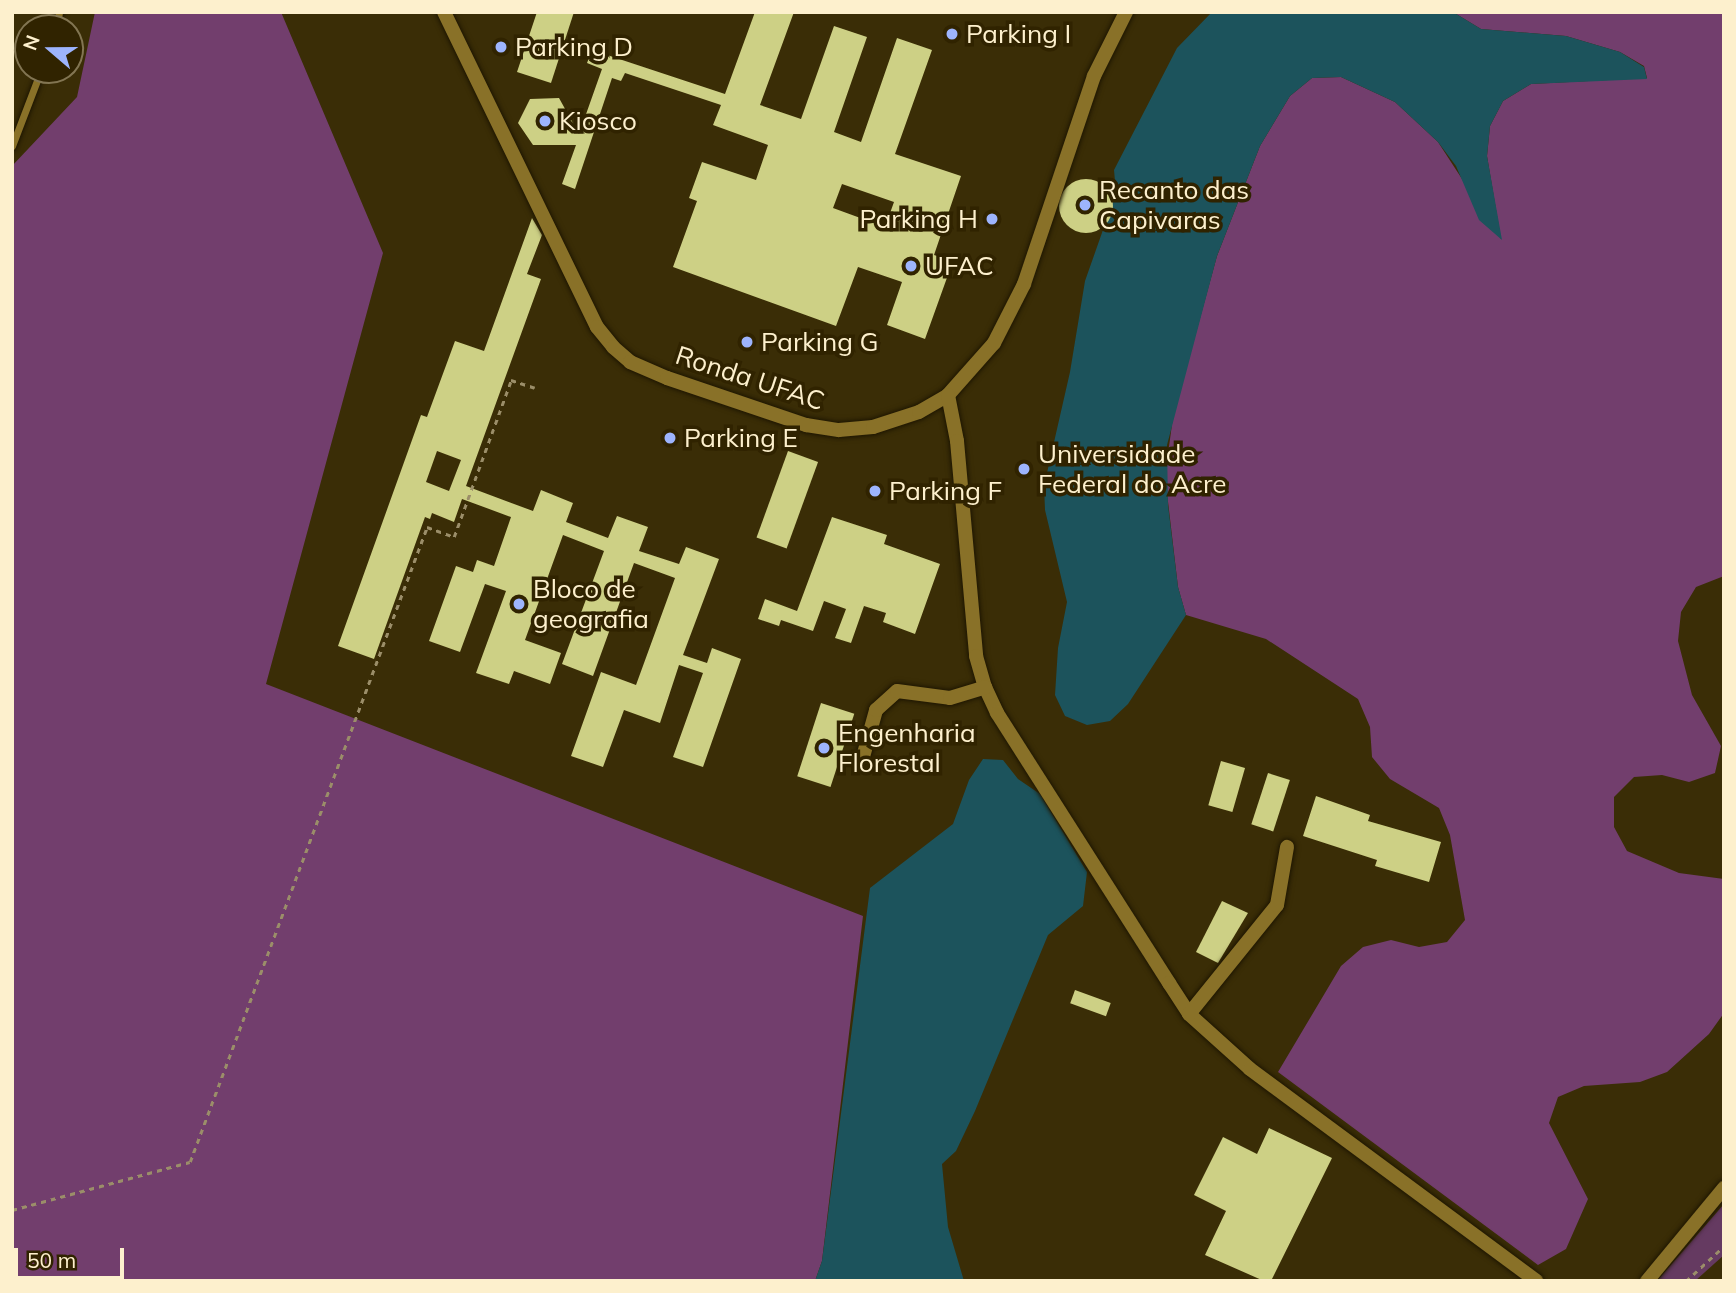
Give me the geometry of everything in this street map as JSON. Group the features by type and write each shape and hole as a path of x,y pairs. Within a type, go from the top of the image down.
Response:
{"street":[{"name":"Ronda UFAC","path":"444,12 597,327 630,362 806,425 839,430 894,421 948,395 1009,319 1094,76 1126,12"},
{"path":"948,395 957,440 976,656 985,687 1087,859 1189,1014 1250,1069 1536,1281"},
{"path":"863,757 876,710 897,691 950,698 985,687"},
{"path":"1189,1014 1277,905 1287,847"},
{"path":"1647,1281 1724,1188"}],"lane":[{"path":"12,146 36,84"}],"path":[{"path":"12,1210 190,1162 427,527 454,537 511,380 535,388"},
{"path":"1686,1281 1724,1246"}],"shaded area":[{"path":"95,12 281,12 383,253 266,684 863,916 822,1261 815,1281 12,1281 12,166 77,97 80,84 84,84 84,64"},
{"path":"1453,12 1724,12 1724,576 1696,587 1681,612 1678,641 1692,695 1721,746 1715,773 1689,782 1662,775 1634,777 1614,797 1614,827 1627,851 1679,873 1724,879 1724,1013 1709,1034 1667,1072 1640,1082 1584,1086 1558,1097 1549,1123 1588,1199 1566,1249 1538,1265 1278,1072 1341,966 1363,947 1391,940 1419,947 1447,942 1465,920 1450,835 1439,808 1390,779 1372,757 1370,727 1358,699 1266,639 1186,615 1178,587 1165,476 1173,417 1217,256 1260,146 1290,96 1312,78 1341,77 1395,102 1438,142 1501,239 1487,156 1490,126 1503,101 1531,84 1647,78 1644,66 1620,52 1566,36 1481,29"},
{"path":"1724,1204 1724,1255 1695,1281 1657,1281"}],"water":[{"path":"1212,12 1453,12 1481,29 1566,36 1620,52 1644,67 1647,79 1531,84 1503,101 1490,126 1487,156 1502,240 1479,220 1456,166 1438,142 1395,102 1341,77 1312,78 1290,96 1260,146 1217,256 1167,445 1168,505 1178,587 1186,615 1128,704 1110,721 1087,725 1065,716 1055,695 1058,648 1067,602 1045,510 1044,486 1070,372 1085,281 1116,193 1114,170 1177,48"},
{"path":"983,759 1003,760 1018,779 1040,794 1087,872 1083,906 1048,935 975,1111 956,1151 942,1164 948,1227 964,1281 815,1281 822,1261 870,888 953,824 969,780"}],"building":[{"path":"537,12 574,12 551,83 517,72"},
{"path":"755,12 794,12 760,105 801,119 834,26 867,37 834,132 861,142 897,38 932,50 895,154 961,176 934,255 953,261 925,339 887,325 902,282 858,267 836,326 673,267 697,201 689,198 702,162 756,180 768,145 713,125 721,105 625,73 621,81 612,78 575,189 562,184 576,145 533,145 518,123 530,99 559,98 579,134 602,69 587,63 592,50 725,94","holes":["842,184 894,202 885,227 833,208"]},
{"name":"Recanto das Capivaras","path":"1086,179 1105,187 1113,206 1105,225 1086,233 1067,225 1059,206 1067,187"},
{"path":"532,218 542,235 527,274 541,279 466,486 533,511 541,490 573,503 566,522 608,538 617,516 648,527 639,551 679,564 686,547 719,559 683,655 707,663 712,648 741,659 703,767 673,757 703,673 679,665 660,723 624,710 603,767 571,756 601,672 636,685 675,578 634,563 593,676 562,664 604,551 563,535 525,640 561,653 550,684 514,671 509,684 476,673 506,591 485,584 460,652 429,641 456,566 473,572 477,560 494,566 511,517 462,499 454,522 432,513 430,519 425,517 374,659 338,646 421,415 427,417 455,341 484,351","holes":["437,451 461,460 449,491 426,482"]},
{"path":"788,451 818,462 787,548 757,537"},
{"path":"832,517 887,535 884,544 940,564 915,634 883,622 886,613 864,606 851,643 835,638 846,609 824,601 813,631 781,620 779,626 758,619 765,599 797,611"},
{"name":"Engenharia Florestal","path":"821,703 854,714 830,787 797,776"},
{"path":"1221,761 1245,768 1232,812 1208,805"},
{"path":"1268,773 1290,780 1273,831 1251,824"},
{"path":"1316,796 1370,815 1368,821 1441,842 1429,882 1375,866 1377,860 1303,836"},
{"path":"1222,901 1248,913 1218,963 1196,952"},
{"path":"1075,990 1111,1003 1106,1016 1070,1003"},
{"path":"1269,1128 1332,1158 1271,1281 1264,1281 1205,1255 1226,1211 1194,1195 1223,1137 1257,1154"}],"place":[{"name":"Parking I","path":"952,34"},
{"name":"Parking D","path":"501,47"},
{"name":"Kiosco","path":"545,121"},
{"name":"Recanto das Capivaras","path":"1085,205"},
{"name":"Parking H","path":"992,219"},
{"name":"UFAC","path":"911,266"},
{"name":"Parking G","path":"747,342"},
{"name":"Parking E","path":"670,438"},
{"name":"Universidade Federal do Acre","path":"1024,469"},
{"name":"Parking F","path":"875,491"},
{"name":"Bloco de geografia","path":"519,604"},
{"name":"Engenharia Florestal","path":"824,748"}]}
